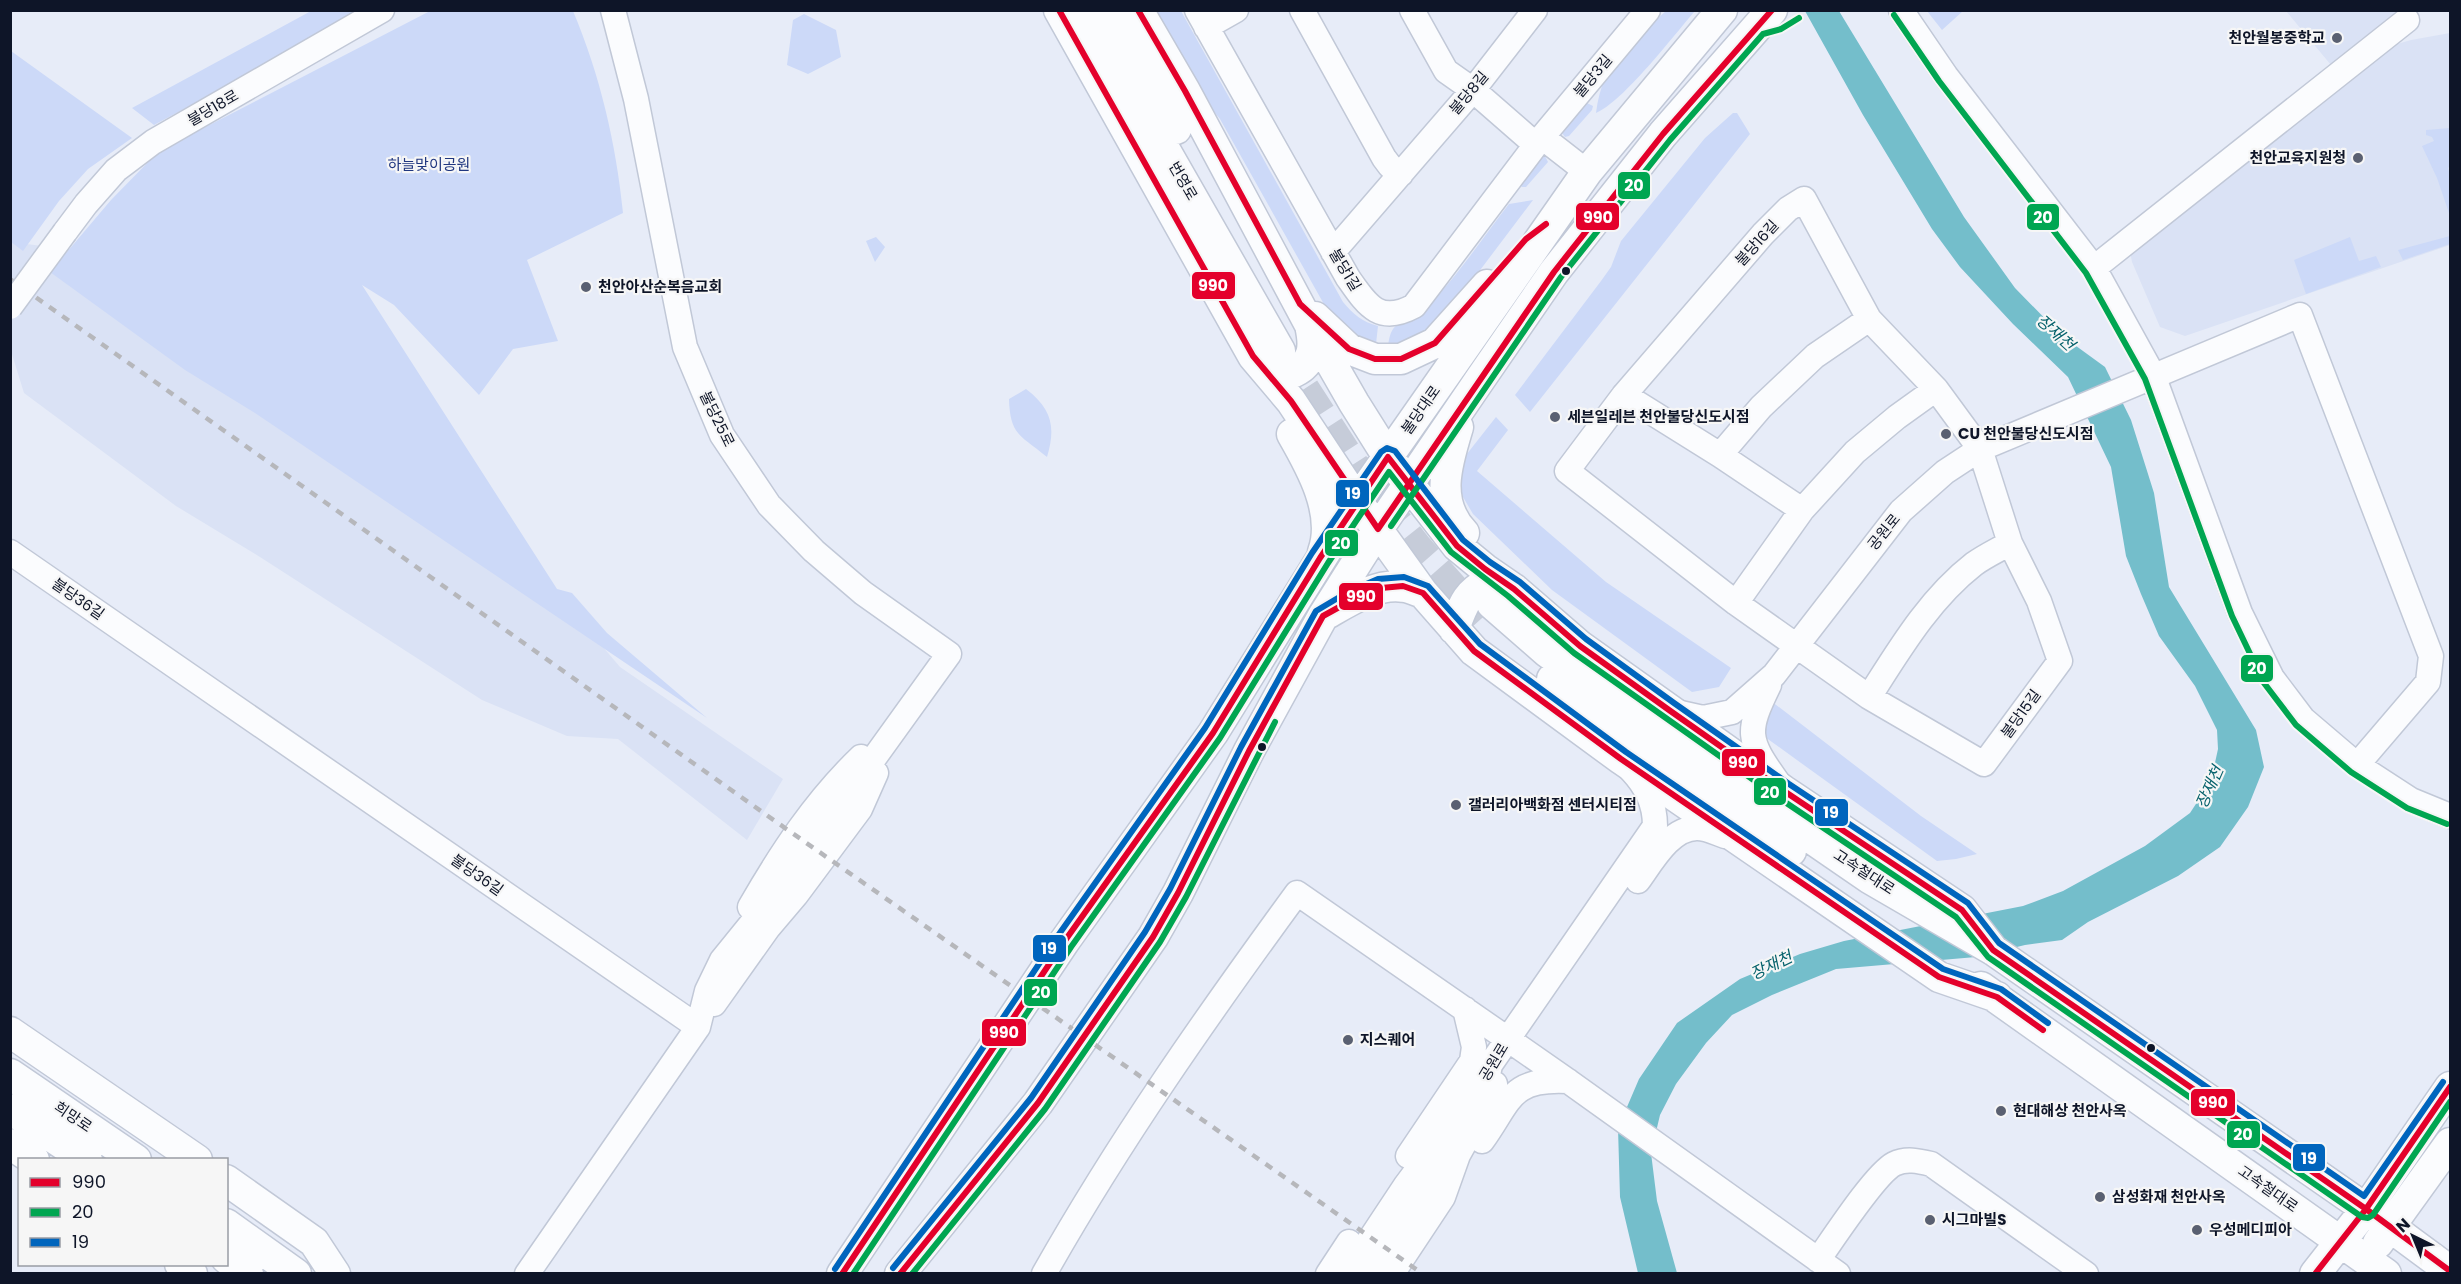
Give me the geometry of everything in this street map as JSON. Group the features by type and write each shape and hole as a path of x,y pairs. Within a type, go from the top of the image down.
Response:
{"main road":[{"path":"1059,10 1288,336 1354,403 1388,457 1457,546 1485,569 1485,610 1474,651 1621,759 1742,842 1823,886"},
{"name":"번영로","path":"1085,10 1288,336"},
{"name":"번영로","path":"1110,10 1288,336"},
{"path":"1138,10 1185,91 1288,336 1290,401 1357,501 1423,593"},
{"name":"불당대로","path":"842,1274 1064,942 1213,733 1357,501 1587,172 1722,10"},
{"path":"900,1274 1038,1103 1153,937 1178,893 1249,751 1323,616 1378,530 1554,272 1662,134 1765,18 1777,21 1794,10"},
{"path":"1288,336 1349,349 1375,359 1401,360 1435,343 1526,239 1557,216"},
{"path":"1288,336 1258,374 1304,456 1320,490 1326,532 1326,542 1320,558"},
{"path":"1481,378 1458,428 1445,475 1445,503 1456,525 1485,610"},
{"path":"1323,616 1352,600 1381,588 1403,586 1485,610 1580,646 1784,792 1962,910 2004,957"},
{"name":"고속철대로","path":"1485,610 1869,878 2004,957 2366,1209 2451,1271"},
{"name":"고속철대로","path":"1485,610 1533,666 1823,886 1949,974 1996,998 2341,1241 2369,1268"},
{"path":"10,1032 194,1158"},
{"name":"희망로","path":"10,1074 133,1158"},
{"path":"2315,1274 2366,1209 2451,1087"},
{"path":"10,1109 84,1158"},
{"path":"2369,1268 2390,1228 2451,1143"},
{"path":"10,1144 31,1158"},
{"path":"228,1181 314,1242 335,1274"},
{"path":"228,1225 296,1274"},
{"path":"228,1259 248,1274"}],"street":[{"name":"불당18로","path":"10,307 86,204 116,171 153,142 382,10"},
{"name":"불당25로","path":"613,10 636,99 685,347 722,435 769,505 814,551 863,593 949,654 898,727"},
{"path":"1202,19 1236,10"},
{"path":"1302,10 1384,158 1401,174"},
{"path":"1412,10 1446,71 1473,90 1528,138 1540,139 1587,172"},
{"name":"불당3길","path":"1540,139 1648,10"},
{"path":"1901,10 1946,76 2094,268 2153,375 2240,613 2271,678 2303,719 2356,765 2411,800 2451,816"},
{"name":"불당8길","path":"1334,252 1473,90 1535,11"},
{"name":"불당1길","path":"1202,19 1347,278 1368,306 1386,314 1402,313 1414,306 1540,139"},
{"path":"2094,268 2408,20"},
{"name":"불당16길","path":"1797,645 1736,603 1562,464 1763,234 1788,209 1804,199 1869,319 1935,389 1980,449"},
{"path":"2153,375 2300,315 2431,657 2428,682 2356,765"},
{"path":"1720,455 1761,407 1815,356 1869,319"},
{"name":"공원로","path":"1774,675 1901,511 1945,472 1980,449 2153,375"},
{"path":"1736,603 1802,510 1855,452 1896,417 1935,389"},
{"path":"1624,395 1802,510"},
{"name":"불당15길","path":"1797,645 1869,698 1984,764 2060,661 2039,601 2010,543 1980,449"},
{"path":"1869,698 1921,620 1947,589 1975,563 2010,543"},
{"name":"불당36길","path":"10,552 698,1027"},
{"path":"1669,710 1703,718 1732,712 1774,675"},
{"path":"1774,675 1753,720 1752,742 1784,792"},
{"path":"698,1027 707,991 722,960 782,886 898,727"},
{"path":"527,1274 768,928 796,896 860,810 898,727"},
{"path":"1621,759 1642,782 1655,811 1655,826 1649,852"},
{"path":"1649,852 1680,832 1695,828 1705,829 1742,842"},
{"name":"공원로","path":"1368,1274 1443,1161 1493,1073 1649,852"},
{"path":"1044,1274 1114,1157 1218,1002 1297,893 1568,1081 1838,1274"},
{"path":"1328,1274 1472,1061 1474,1047 1465,1009"},
{"path":"1408,1155 1446,1122 1481,1071 1493,1073 1482,1112 1458,1155 1443,1197"},
{"name":"공원로","path":"1347,1274 1406,1185 1488,1075 1493,1073"},
{"path":"1392,1274 1511,1096 1521,1089 1545,1080 1568,1081"},
{"path":"1818,1260 1879,1176 1894,1164 1911,1160 1931,1164 2086,1274"}],"shaded area":[{"name":"천안월봉중학교","path":"2286,11 2402,11 2331,65"},
{"path":"2450,33 2450,245 2185,336 2160,327 2132,262 2130,251 2390,46"},
{"path":"10,242 75,250 468,489 620,667 783,779 747,840 618,739 567,736 482,700 260,557 176,506 24,393 11,351"}],"green space":[{"path":"311,11 365,11 154,125 132,108"},
{"name":"하늘맞이공원","path":"430,11 573,11 583,35 606,110 623,213 527,260 558,341 513,349 479,395 394,305 362,285 557,589 572,593 607,633 707,718 255,413 185,370 50,272 111,200 159,151"},
{"path":"1149,11 1181,11 1343,302 1358,317 1378,326 1376,344 1356,339 1325,306 1220,119 1192,85"},
{"path":"1666,11 1695,11 1634,82 1620,96 1596,113 1611,66 1629,44"},
{"path":"1927,11 1963,11 1942,30"},
{"path":"804,14 836,30 841,57 808,74 787,65 793,20"},
{"path":"11,51 132,138 88,169 59,201 23,251 11,242"},
{"path":"1587,103 1593,106 1592,110 1569,136 1565,137 1562,130"},
{"path":"1733,113 1737,113 1750,134 1530,412 1515,395 1611,267 1621,241 1705,138"},
{"path":"2450,128 2450,166 2448,168 2450,216 2437,178 2422,146 2434,141 2432,137 2426,135 2426,130"},
{"path":"1545,156 1548,162 1526,187 1522,187 1520,185 1541,157"},
{"path":"1533,200 1453,306 1420,340 1388,347 1392,331 1396,326 1416,315 1435,299 1509,204"},
{"path":"2450,236 2450,244 2403,260 2398,250"},
{"path":"876,237 885,247 875,262 866,241"},
{"path":"2350,237 2359,261 2376,256 2381,267 2306,294 2294,260"},
{"path":"1026,389 1042,404 1050,419 1051,437 1047,457 1019,434 1012,421 1009,399"},
{"path":"1496,417 1508,430 1477,471 1606,582 1731,668 1719,687 1692,692 1552,590 1473,514 1463,497 1458,482 1459,464"},
{"path":"1771,701 1921,816 1977,854 1937,861 1765,737 1761,720"}],"water":[{"name":"장재천","path":"1805,11 1839,11 1964,217 2015,288 2061,335 2105,367 2131,420 2154,493 2169,587 2256,730 2264,767 2248,807 2220,847 2178,876 2088,922 2062,940 2025,945 1976,957 1836,969 1772,995 1732,1015 1706,1043 1676,1084 1660,1115 1651,1153 1657,1201 1677,1273 1638,1273 1620,1197 1618,1128 1639,1079 1677,1023 1740,979 1800,954 1844,941 2023,906 2063,891 2145,846 2190,813 2211,781 2218,749 2217,730 2195,686 2159,636 2141,594 2126,556 2111,467 2068,377 2013,324 1960,267 1932,229 1863,115"}],"tunnel":[{"path":"1280,351 1362,477 1418,548 1481,619"}],"railway":[{"path":"10,279 775,821 1423,1274"}],"transit line":[{"name":"990","path":"1059,10 1253,356 1291,401 1378,529 1554,272 1663,134 1772,10"},
{"name":"990","path":"1138,10 1185,91 1300,304 1349,349 1375,359 1401,359 1435,343 1526,239 1546,224"},
{"name":"20","path":"1894,15 1939,81 2086,273 2145,379 2232,616 2264,683 2296,725 2351,772 2407,808 2447,824"},
{"name":"20","path":"1391,526 1561,277 1670,140 1763,34 1781,29 1799,18"},
{"name":"19","path":"835,1269 1057,937 1205,728 1312,553 1381,452 1387,448 1395,451 1463,540 1520,582 1586,639 1789,784 1968,903 1999,943 2364,1196 2443,1082"},
{"name":"990","path":"842,1274 1064,942 1213,733 1320,558 1388,457 1457,546 1514,589 1580,646 1784,791 1962,910 1993,950 2366,1209 2450,1271"},
{"name":"20","path":"853,1274 1071,947 1220,738 1328,563 1389,472 1451,552 1508,596 1574,653 1779,798 1956,917 1988,957 2362,1217 2368,1218 2373,1215 2450,1102"},
{"name":"19","path":"893,1268 1031,1098 1145,932 1170,889 1241,747 1316,611 1348,592 1378,579 1404,577 1428,586 1480,644 1626,752 1943,969 2001,989 2048,1023"},
{"name":"990","path":"900,1274 1038,1103 1153,937 1178,893 1249,751 1323,616 1352,600 1381,588 1403,586 1423,593 1474,651 1621,759 1939,977 1997,997 2043,1030"},
{"name":"20","path":"912,1274 1045,1109 1160,942 1186,897 1275,722"},
{"name":"990","path":"2315,1274 2366,1209 2450,1087"}],"place":[{"name":"천안월봉중학교","path":"2337,38"},
{"name":"천안교육지원청","path":"2358,158"},
{"name":"천안아산순복음교회","path":"586,287"},
{"name":"세븐일레븐 천안불당신도시점","path":"1555,417"},
{"name":"CU 천안불당신도시점","path":"1946,434"},
{"name":"갤러리아백화점 센터시티점","path":"1456,805"},
{"name":"지스퀘어","path":"1348,1040"},
{"name":"현대해상 천안사옥","path":"2001,1111"},
{"name":"삼성화재 천안사옥","path":"2100,1197"},
{"name":"시그마빌S","path":"1930,1220"},
{"name":"우성메디피아","path":"2197,1230"}]}
